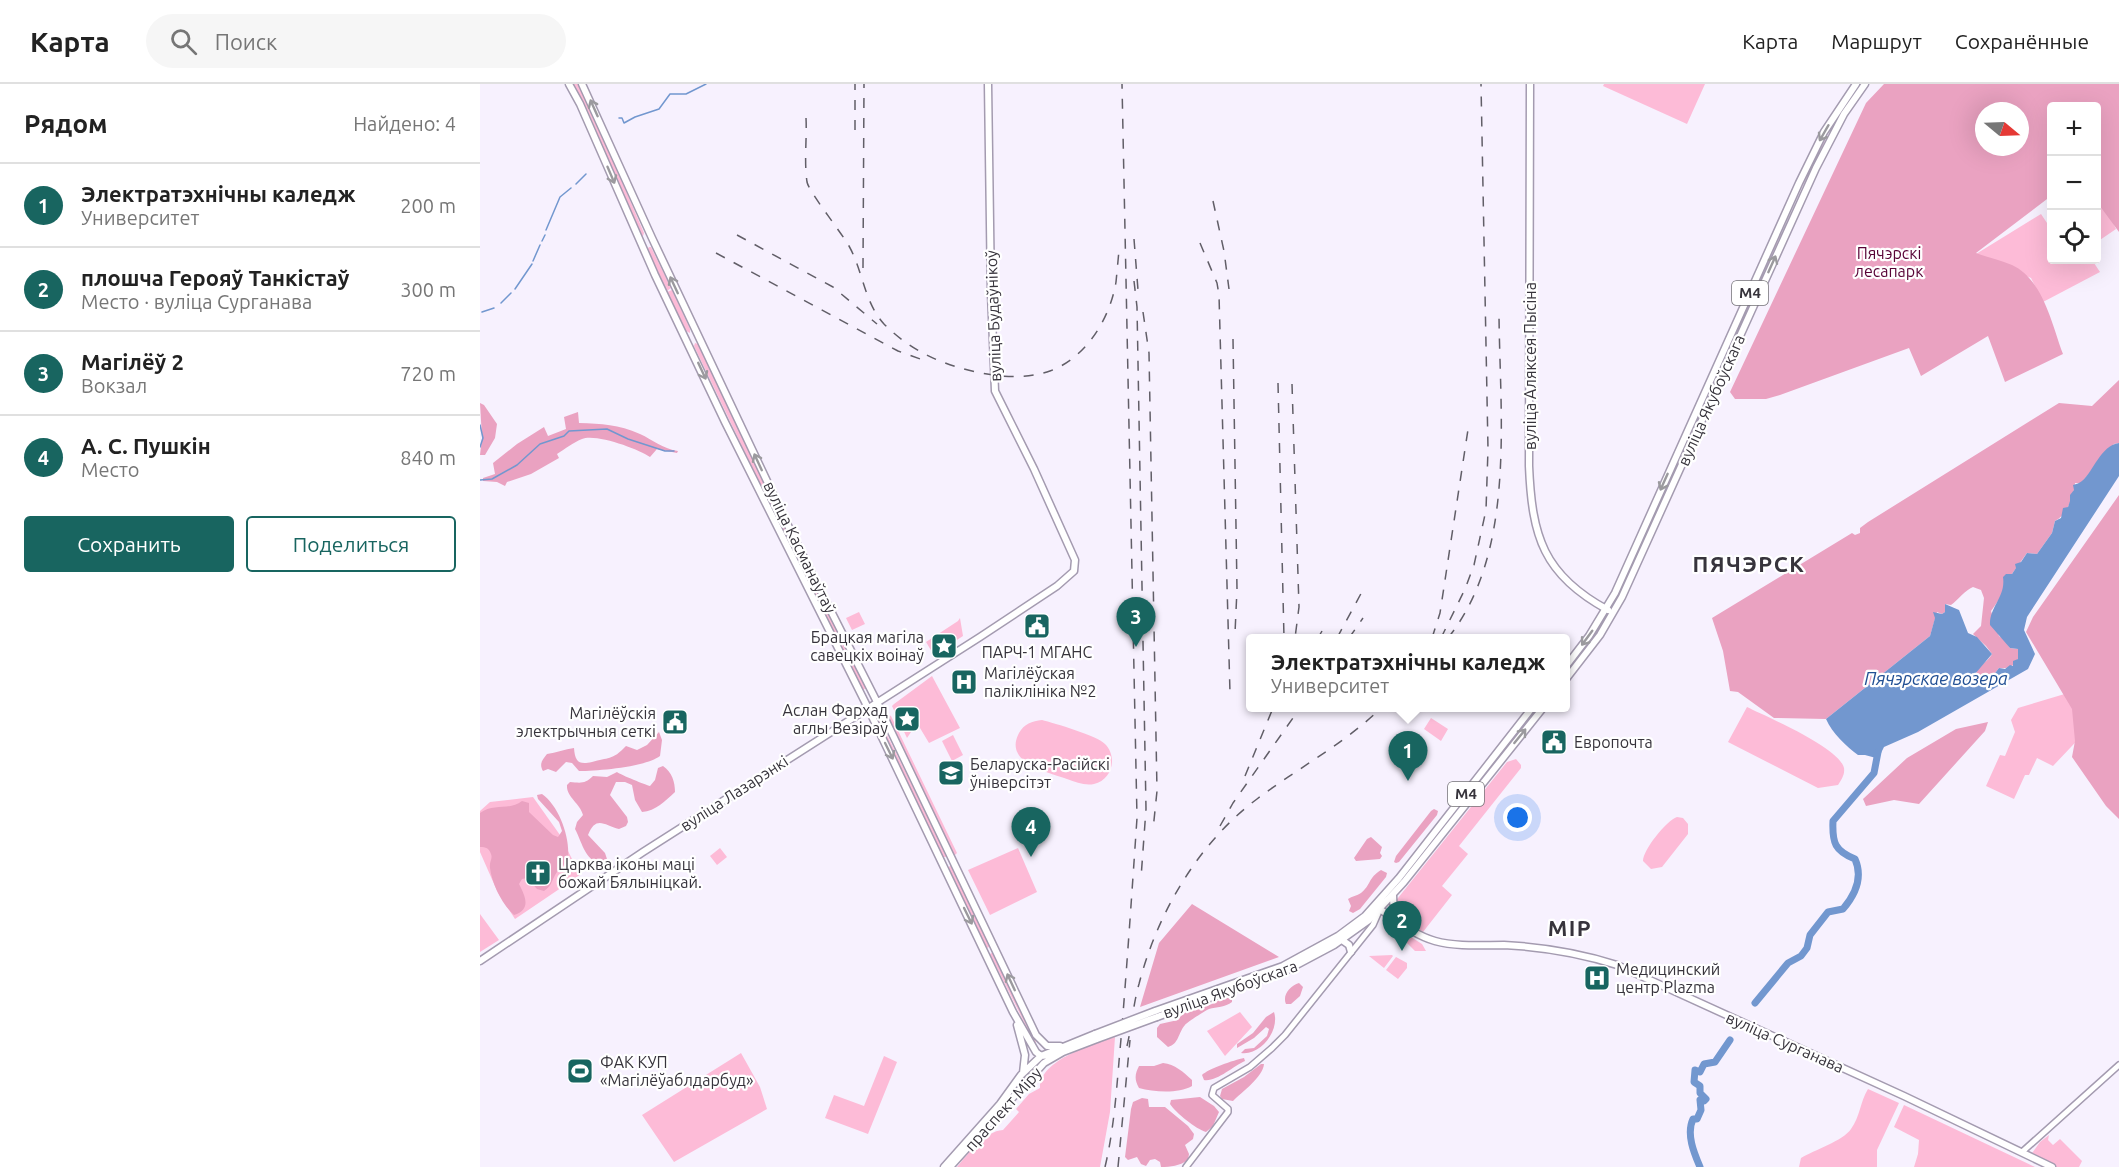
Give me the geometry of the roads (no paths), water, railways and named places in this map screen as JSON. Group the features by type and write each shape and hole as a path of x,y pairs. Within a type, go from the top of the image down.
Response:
{"main road":[{"name":"вуліца Касманаўтаў","path":"569,84 580,104 640,243 1031,1045"},
{"name":"вуліца Касманаўтаў","path":"582,84 789,528 877,702 1039,1040 1041,1056"},
{"name":"вуліца Будаўнікоў","path":"988,84 995,391 1034,469 1076,566"},
{"name":"вуліца Аляксея Пысіна","path":"1530,84 1529,466 1533,516 1538,538 1558,571 1589,599 1614,613"},
{"name":"вуліца Якубоўскага","path":"1570,660 1606,609 1618,587 1799,183 1824,132 1856,84"},
{"name":"вуліца Якубоўскага","path":"1570,674 1614,613 1816,168 1844,114 1865,84"},
{"path":"640,243 652,238"},
{"path":"687,340 697,334"},
{"path":"781,533 785,533 789,528"},
{"path":"789,552 793,546 798,546"},
{"name":"вуліца Лазарэнкі","path":"480,961 643,852 1057,586 1072,575 1076,566"},
{"name":"вуліца Якубоўскага","path":"1060,1051 1283,966 1340,938 1369,920 1529,712"},
{"name":"вуліца Якубоўскага","path":"1340,938 1393,894 1540,712"},
{"path":"1369,920 1378,917 1394,918 1393,894"},
{"name":"вуліца Сурганава","path":"1378,908 1434,941 1541,948 1617,965 2052,1167"},
{"path":"1340,938 1349,945 1351,952"},
{"name":"вуліца Касманаўтаў","path":"1013,1012 1025,1055 1022,1075"},
{"path":"1031,1045 1038,1047 1039,1040 1060,1051"},
{"name":"праспект Міру","path":"1031,1045 1041,1056"},
{"name":"праспект Міру","path":"944,1167 1000,1104 1022,1075 1041,1056 1060,1051"},
{"name":"праспект Міру","path":"950,1167 1044,1063 1060,1051"},
{"path":"1028,1080 1041,1056"}],"street":[{"path":"1186,1167 1228,1112 1228,1109 1212,1095 1214,1088 1243,1072 1285,1035 1373,926 1378,917 1378,908"},
{"path":"2022,1152 2119,1065"}],"water":[{"name":"Пячэрскае возера","path":"2119,443 2119,476 2027,617 2024,630 2035,654 2028,669 1918,732 1884,747 1879,757 1858,755 1849,748 1826,719 1930,636 1935,618 1933,612 1942,614 1945,612 1945,604 1959,610 1968,633 1977,637 1992,654 1975,674 1975,680 1989,681 1999,668 2005,669 2010,665 2013,666 2013,661 2018,659 2018,649 2010,648 1990,625 1992,613 2002,590 2003,577 2006,574 2012,574 2016,568 2015,564 2021,562 2027,553 2037,554 2052,533 2055,521 2061,518 2063,508 2068,507 2070,495 2074,490 2073,485 2086,477 2107,449"}],"waterway":[{"path":"619,118 622,118 624,123 659,109 670,94 686,94 706,84"},
{"path":"576,184 586,174"},
{"path":"546,230 560,197 571,188"},
{"path":"542,241 545,235"},
{"path":"533,261 540,245"},
{"path":"515,289 532,264"},
{"path":"501,303 511,293"},
{"path":"482,312 494,308"},
{"path":"480,425 483,438 480,447"},
{"path":"480,480 492,479 517,465 540,444 564,436 569,431 607,429 628,439 665,451 674,451"},
{"path":"1755,1003 1788,963 1801,956 1807,948 1810,935 1828,912 1843,909 1854,892 1858,879 1855,859 1843,853 1836,845 1833,821 1874,773 1878,752"},
{"path":"1700,1167 1695,1156 1690,1131 1693,1119 1697,1119 1701,1110 1700,1100 1706,1099 1700,1093 1700,1086 1694,1082 1695,1070 1700,1072 1704,1064 1715,1062 1730,1040"}],"railway":[{"path":"855,84 855,130"},
{"path":"863,268 864,84"},
{"path":"1105,1167 1117,1087 1137,818 1122,84"},
{"path":"1443,634 1474,565 1486,510 1488,449 1481,84"},
{"path":"806,118 806,166 809,187 849,246 877,315 894,333 926,355 950,365 994,375 1029,376 1061,366 1084,348 1102,324 1113,296 1119,250"},
{"path":"1213,201 1224,251 1229,289"},
{"path":"737,235 833,287 877,324"},
{"path":"1134,239 1138,290"},
{"path":"1200,243 1217,283 1219,295 1230,693"},
{"path":"716,253 898,351 926,361"},
{"path":"1134,281 1137,307 1146,809 1141,878"},
{"path":"1143,312 1149,353 1157,791 1153,830"},
{"path":"1451,634 1470,604 1485,566 1494,526 1501,441 1499,316"},
{"path":"1233,339 1237,589 1235,633"},
{"path":"1278,383 1284,634"},
{"path":"1292,384 1299,607 1296,634"},
{"path":"1433,634 1440,613 1469,423"},
{"path":"1339,634 1364,588"},
{"path":"1352,634 1363,618"},
{"path":"1245,776 1271,712"},
{"path":"1220,826 1233,803 1297,712"},
{"path":"1127,1046 1137,992 1147,958 1169,906 1198,858 1216,837 1257,799 1336,744 1377,712"},
{"path":"1118,1167 1130,1040"}],"place":[{"name":"ПАРЧ-1 МГАНС","path":"1037,626"},
{"name":"Брацкая магіла савецкіх воінаў","path":"944,646"},
{"name":"Магілёў 2","path":"1136,647"},
{"name":"Магілёўская паліклініка №2","path":"964,682"},
{"name":"Аслан Фархад аглы Везіраў","path":"907,719"},
{"name":"Магілёўскія электрычныя сеткі","path":"675,722"},
{"name":"Европочта","path":"1554,742"},
{"name":"Беларуска-Расійскі ўніверсітэт","path":"951,773"},
{"name":"Электратэхнічны каледж","path":"1408,781"},
{"name":"А. С. Пушкін","path":"1031,857"},
{"name":"Царква іконы маці божай Бялыніцкай.","path":"538,873"},
{"name":"плошча Герояў Танкістаў","path":"1402,951"},
{"name":"Медицинский центр Plazma","path":"1597,978"},
{"name":"ФАК КУП «Магілёўаблдарбуд»","path":"580,1071"}],"district":[{"name":"ПЯЧЭРСК","path":"1749,564"},
{"name":"МІР","path":"1570,928"}],"park label":[{"name":"Пячэрскі лесапарк","path":"1889,262"}]}
